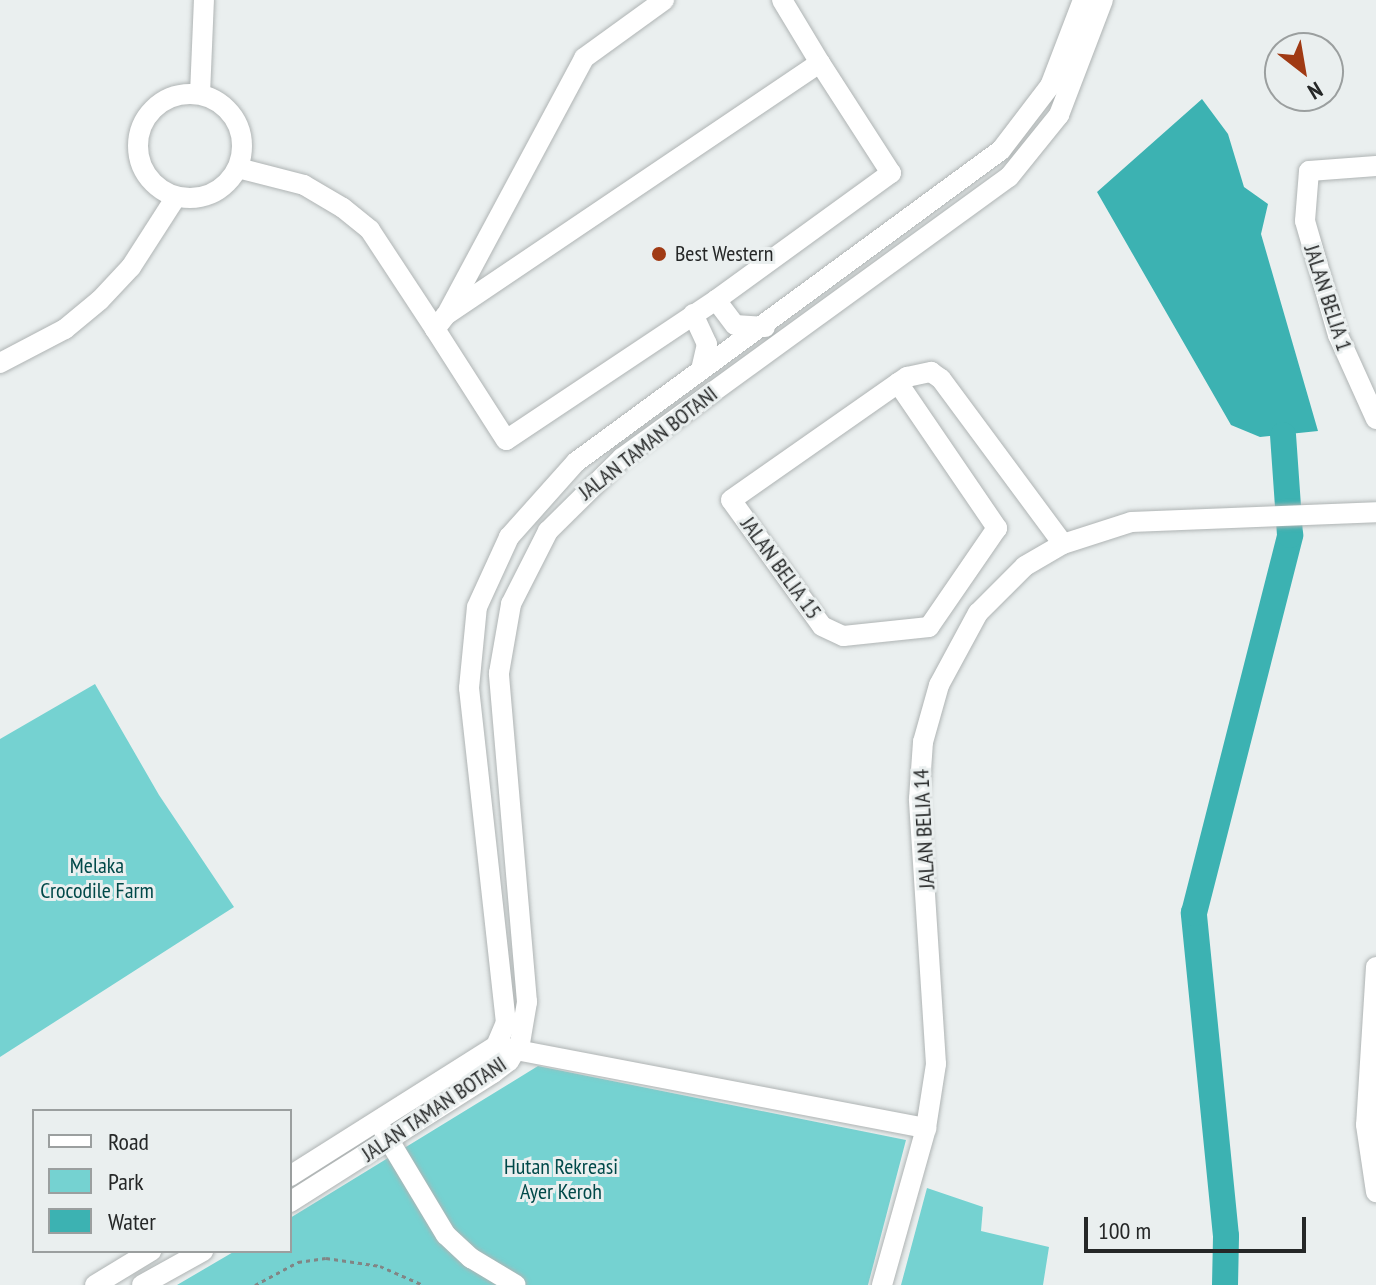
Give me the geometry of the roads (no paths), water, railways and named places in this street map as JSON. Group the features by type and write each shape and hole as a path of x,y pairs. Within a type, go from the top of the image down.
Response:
{"street":[{"path":"200,94 204,0"},
{"path":"440,322 584,58 664,0"},
{"path":"238,168 304,185 343,208 370,230 440,322 506,440 704,307 891,173 782,0"},
{"name":"JALAN TAMAN BOTANI","path":"292,1175 496,1046 508,1008 469,688 477,607 509,537 540,497 576,462 701,369 765,327 1001,150 1050,86 1083,0"},
{"name":"JALAN TAMAN BOTANI","path":"292,1201 493,1073 517,1051 527,1002 499,673 505,625 517,586 548,531 598,478 778,344 973,206 1029,157 1071,90 1103,0"},
{"path":"440,322 820,63"},
{"path":"200,94 215,99 237,122 242,137 238,168 219,190 191,198 176,197 149,180 137,150 139,134 161,103 200,94"},
{"name":"JALAN BELIA 1","path":"1376,166 1309,171 1305,221 1311,256 1347,357 1376,419"},
{"path":"0,363 65,329 100,300 131,267 176,197"},
{"path":"704,307 735,325 765,327"},
{"path":"704,307 731,349 753,351 778,344"},
{"path":"701,369 707,344 704,307"},
{"name":"JALAN BELIA 15","path":"898,383 995,518 997,528 929,627 918,632 833,635 731,500 898,383 931,372 941,379 1063,544"},
{"name":"JALAN BELIA 14","path":"888,1283 926,1128 937,1021 919,799 926,728 939,685 978,613 1025,566 1063,544 1131,522 1246,514 1335,517 1376,512"},
{"path":"1376,967 1366,1125 1376,1192"},
{"path":"496,1046 926,1128"},
{"path":"379,1121 446,1235 471,1258 516,1285"},
{"path":"95,1285 148,1253"},
{"path":"142,1285 199,1253"}],"water":[{"path":"1202,99 1228,134 1244,187 1268,204 1261,234 1318,431 1260,437 1231,425 1097,192"}],"waterway":[{"path":"1225,1285 1226,1236 1194,913 1290,535 1283,435"}],"place":[{"name":"Best Western","path":"659,254"}],"park label":[{"name":"Melaka Crocodile Farm","path":"97,878"},
{"name":"Hutan Rekreasi Ayer Keroh","path":"561,1178"}]}
